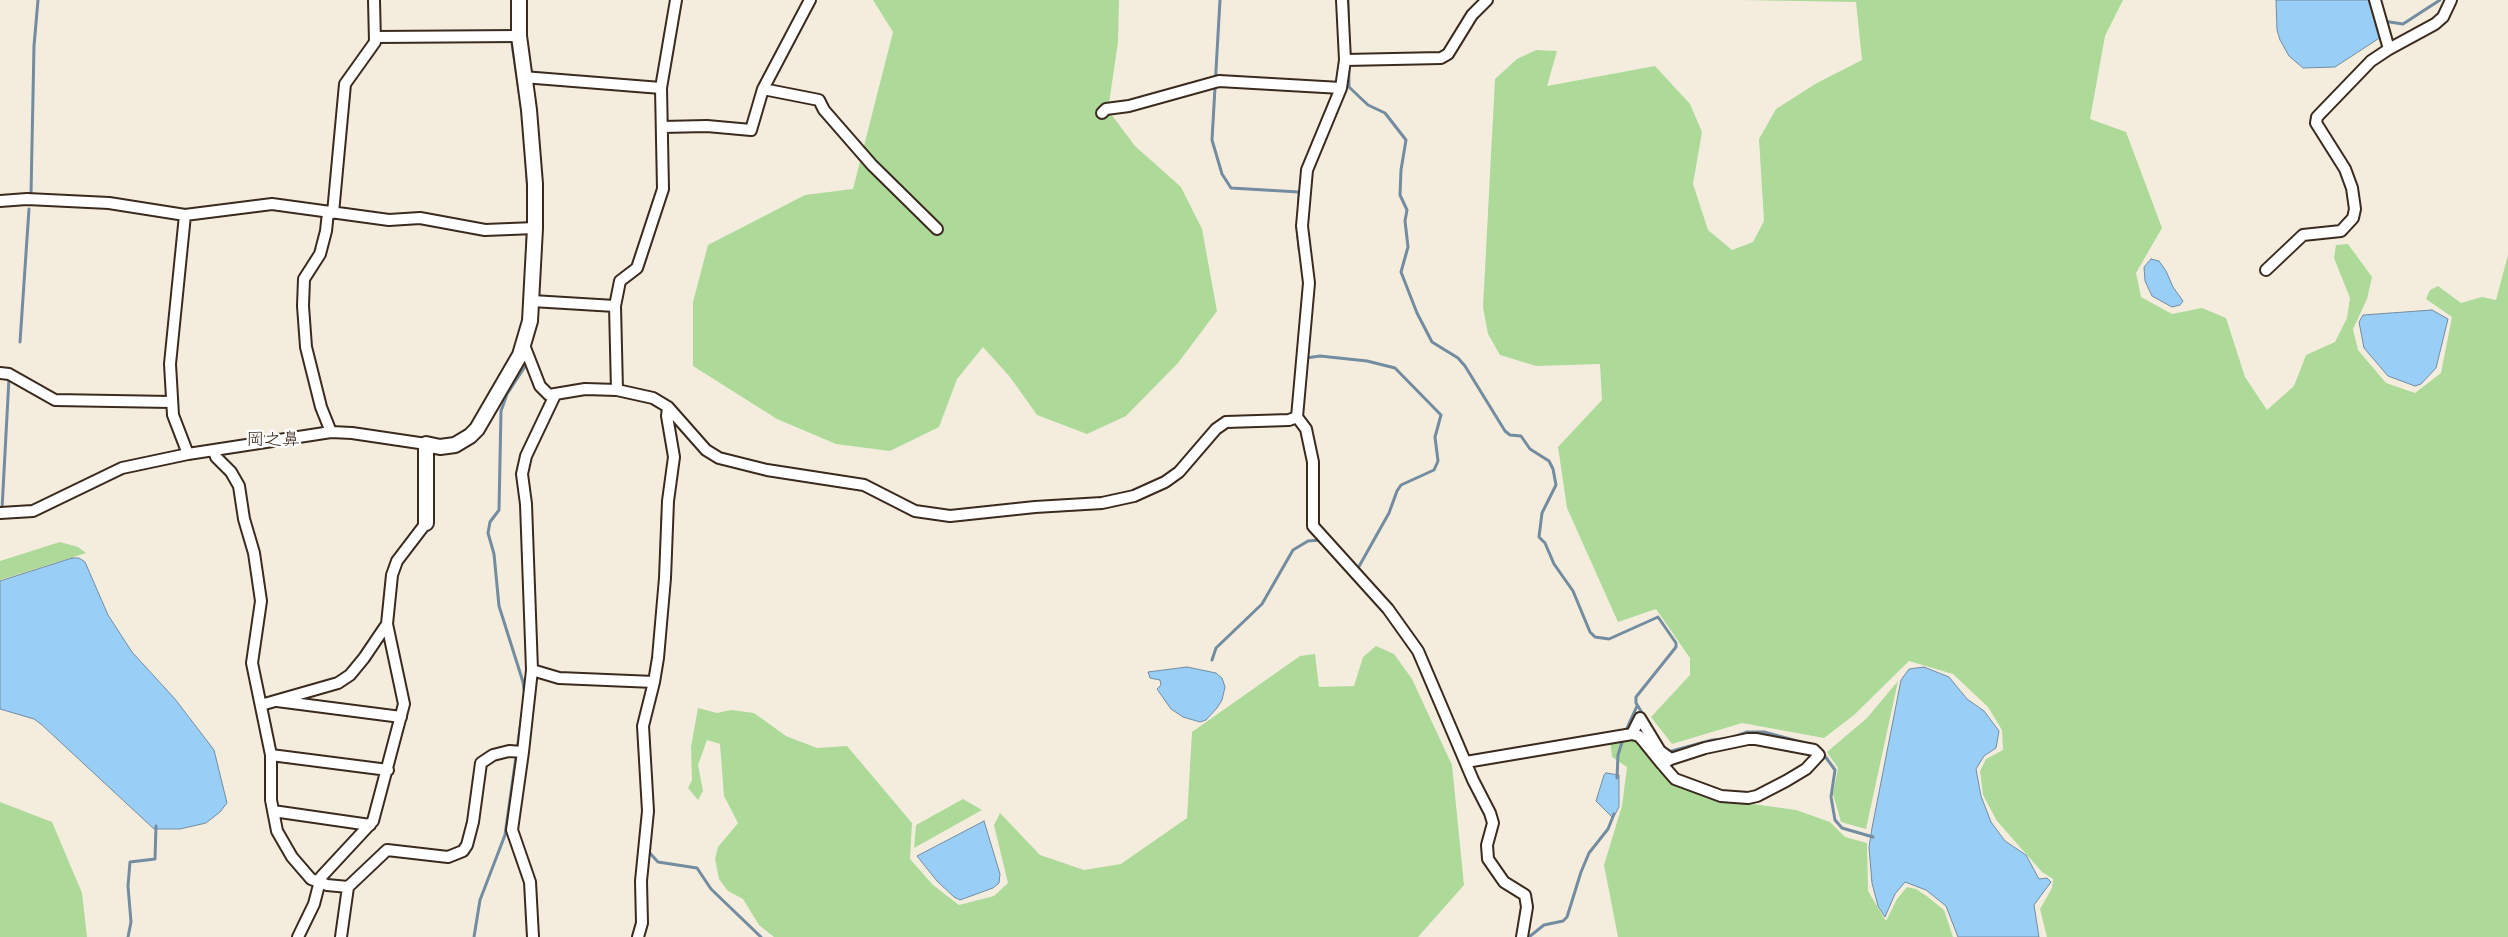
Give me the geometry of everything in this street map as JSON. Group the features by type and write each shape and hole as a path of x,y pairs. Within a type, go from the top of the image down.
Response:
{"street":[{"path":"331,432 321,406 306,347 303,306 304,279 320,254 330,213 345,84 373,47 376,36 374,0"},
{"path":"0,513 32,512 122,468 188,454 331,432 352,433 448,447 463,442 470,436 483,419 520,350 532,301 530,228 532,142 523,77 514,37 519,0"},
{"path":"617,390 615,306 620,281 637,268 662,194 661,88 676,0"},
{"path":"662,127 707,126 751,130 763,89 810,0"},
{"path":"1342,0 1349,60 1340,88 1307,170 1302,226 1308,283 1297,417 1306,429 1313,462 1313,526 1388,609 1412,641 1493,823 1487,845 1488,859 1504,882 1525,895 1527,907 1522,937"},
{"path":"1349,60 1441,58 1448,54 1472,15 1487,0"},
{"path":"2375,0 2390,49"},
{"path":"2266,270 2304,235 2341,231 2353,218 2352,188 2344,169 2316,123 2317,117 2358,73 2390,49 2436,24 2443,17 2451,0"},
{"path":"376,36 514,37"},
{"path":"523,77 661,88"},
{"path":"1102,113 1106,109 1129,106 1215,81 1340,88"},
{"path":"763,89 819,100 833,122 872,165 937,229"},
{"path":"0,200 27,199 109,203 185,215 272,204 389,220 420,218 485,230 530,228"},
{"path":"185,215 170,364 173,415 188,454"},
{"path":"532,301 615,306"},
{"path":"520,350 542,388 555,397 585,389 617,390 653,398 668,407 706,450 719,458 767,470 864,485 915,511 950,516 1035,506 1110,502 1134,496 1165,482 1180,472 1216,429 1226,422 1289,420 1297,417"},
{"path":"0,373 15,377 55,400 171,402"},
{"path":"533,937 530,882 512,830 518,752 532,670 526,504 522,474 530,447 555,397"},
{"path":"638,937 642,923 641,881 648,811 642,726 654,682 665,578 668,501 674,457 667,416 668,407"},
{"path":"298,937 314,904 318,883 373,821 388,770 404,704 387,624 389,592 394,568 426,523 426,444"},
{"path":"214,451 238,486 244,519 254,553 261,601 252,663 266,702 271,754 273,811 277,831 292,857 311,879 318,883 348,887"},
{"path":"266,702 338,682 350,675 387,624"},
{"path":"532,670 559,678 654,682"},
{"path":"266,702 401,717"},
{"path":"1632,734 1640,718 1667,761 1675,779 1721,796 1748,798 1757,796 1806,770 1819,755 1814,750 1756,739 1705,748 1667,761"},
{"path":"1466,762 1632,734 1639,736 1667,761"},
{"path":"341,937 348,887 387,850 448,857 463,851 467,845 473,822 481,763 493,755 518,752"},
{"path":"271,754 388,770"},
{"path":"273,811 370,824"}],"green space":[{"path":"873,0 1119,0 1118,42 1108,110 1135,146 1181,187 1202,229 1217,311 1178,363 1126,416 1087,434 1037,415 1010,377 983,347 957,379 939,427 890,451 836,444 777,419 693,366 693,302 708,245 805,195 853,189 893,32"},
{"path":"1741,0 2123,0 2105,36 2090,119 2126,132 2162,228 2136,273 2141,297 2172,314 2202,308 2226,318 2245,377 2267,410 2294,386 2306,355 2335,342 2347,318 2350,298 2334,258 2336,245 2348,244 2372,277 2367,299 2353,329 2358,350 2386,383 2415,393 2441,373 2452,317 2426,299 2430,290 2438,286 2461,303 2482,297 2496,300 2508,255 2508,937 2047,937 2040,909 2052,888 2053,879 2042,872 1997,821 1983,795 1980,771 1986,759 2003,750 2002,730 1988,707 1953,674 1909,661 1854,715 1824,738 1742,723 1672,744 1651,717 1690,675 1690,658 1656,609 1618,622 1567,508 1558,447 1602,400 1600,364 1536,366 1500,355 1488,334 1483,307 1495,79 1517,59 1536,50 1557,51 1547,86 1655,66 1690,104 1702,132 1693,184 1708,230 1732,250 1753,242 1764,221 1759,139 1776,109 1817,83 1862,60 1856,2"},
{"path":"60,542 78,547 86,553 0,580 0,561"},
{"path":"1376,646 1394,654 1412,679 1452,765 1464,885 1418,937 774,937 759,925 743,899 728,891 719,879 715,859 718,847 738,823 724,796 720,744 707,740 698,765 703,791 698,800 688,788 692,780 691,747 698,708 717,713 731,710 754,713 786,736 817,748 847,746 912,823 910,859 933,885 959,905 994,896 1008,883 994,825 1000,813 1040,855 1084,870 1121,864 1187,818 1192,732 1300,656 1315,654 1319,687 1354,686 1363,657"},
{"path":"1898,681 1866,829 1841,822 1833,794 1838,768 1827,752 1867,718"},
{"path":"1637,739 1677,786 1724,800 1796,810 1830,822 1845,837 1867,843 1868,891 1886,921 1897,899 1907,887 1916,889 1944,910 1953,937 1618,937 1604,865 1622,806 1627,767 1612,757 1610,742"},
{"path":"963,799 982,810 914,848 916,825"},
{"path":"0,802 52,822 82,893 87,937 0,937"}],"water":[{"path":"2276,0 2371,0 2381,37 2335,67 2303,68 2289,56 2280,40 2277,30"},
{"path":"2151,259 2159,261 2166,271 2173,287 2183,301 2180,305 2172,307 2152,296 2145,281 2144,267"},
{"path":"2432,310 2448,319 2436,368 2421,384 2415,386 2388,376 2364,348 2359,322 2363,315"},
{"path":"72,558 79,558 85,562 108,615 132,652 175,699 214,750 227,803 220,812 206,823 180,829 154,829 42,725 34,719 0,709 0,581"},
{"path":"1187,667 1216,673 1222,678 1225,687 1222,700 1217,708 1206,720 1200,722 1183,717 1171,709 1157,689 1161,685 1160,680 1150,678 1148,672"},
{"path":"1924,667 1949,677 1967,699 1984,711 1999,731 1996,748 1984,756 1976,769 1981,796 1991,822 2005,841 2026,855 2039,879 2047,878 2051,882 2034,905 2039,937 1958,937 1946,906 1926,890 1905,882 1895,894 1885,917 1878,906 1872,883 1869,847 1872,828 1901,680 1909,669"},
{"path":"1606,773 1619,775 1619,807 1613,818 1596,801"},
{"path":"984,821 1000,874 999,883 993,888 960,900 954,897 937,881 917,856"}],"waterway":[{"path":"31,194 34,46 38,0"},
{"path":"1220,0 1212,140 1222,174 1231,188 1299,192 1298,219"},
{"path":"1348,0 1349,87 1368,105 1385,113 1406,140 1401,170 1400,195 1407,210 1405,221 1408,247 1401,272 1417,313 1432,342 1458,358 1465,366 1505,431 1510,435 1521,436 1530,449 1549,461 1553,469 1556,485 1542,513 1539,537 1545,543 1554,564 1573,591 1590,632 1595,637 1609,639 1658,617 1676,643 1676,647 1636,697 1636,703 1644,716"},
{"path":"2383,21 2403,24 2440,0"},
{"path":"512,3 512,44 522,111"},
{"path":"526,159 528,195"},
{"path":"527,248 528,202"},
{"path":"20,342 29,209"},
{"path":"1297,225 1299,249"},
{"path":"1306,355 1306,358 1320,356 1367,361 1395,368 1441,415 1435,437 1438,461 1434,470 1401,485 1389,513 1357,570"},
{"path":"525,360 526,365 507,394 501,411 499,510 490,522 488,533 494,554 499,606 523,682 525,696"},
{"path":"2,509 9,378"},
{"path":"609,394 632,398"},
{"path":"661,556 662,517"},
{"path":"1212,660 1216,648 1262,604 1293,550 1308,541 1321,540"},
{"path":"638,725 646,693"},
{"path":"1627,728 1637,706"},
{"path":"474,937 480,900 505,835 522,714"},
{"path":"1731,738 1747,732 1764,732 1816,746"},
{"path":"1617,778 1618,755 1623,739"},
{"path":"1668,752 1712,740 1724,739"},
{"path":"1822,752 1835,770 1831,797 1835,820 1842,828 1873,837"},
{"path":"1529,937 1544,925 1563,921 1567,917 1589,853 1608,829 1614,814"},
{"path":"128,937 131,922 128,886 130,862 155,859 156,826"},
{"path":"648,851 658,862 697,868 711,889 761,937"}],"district":[{"name":"岡之鼻","path":"273,443"}]}
